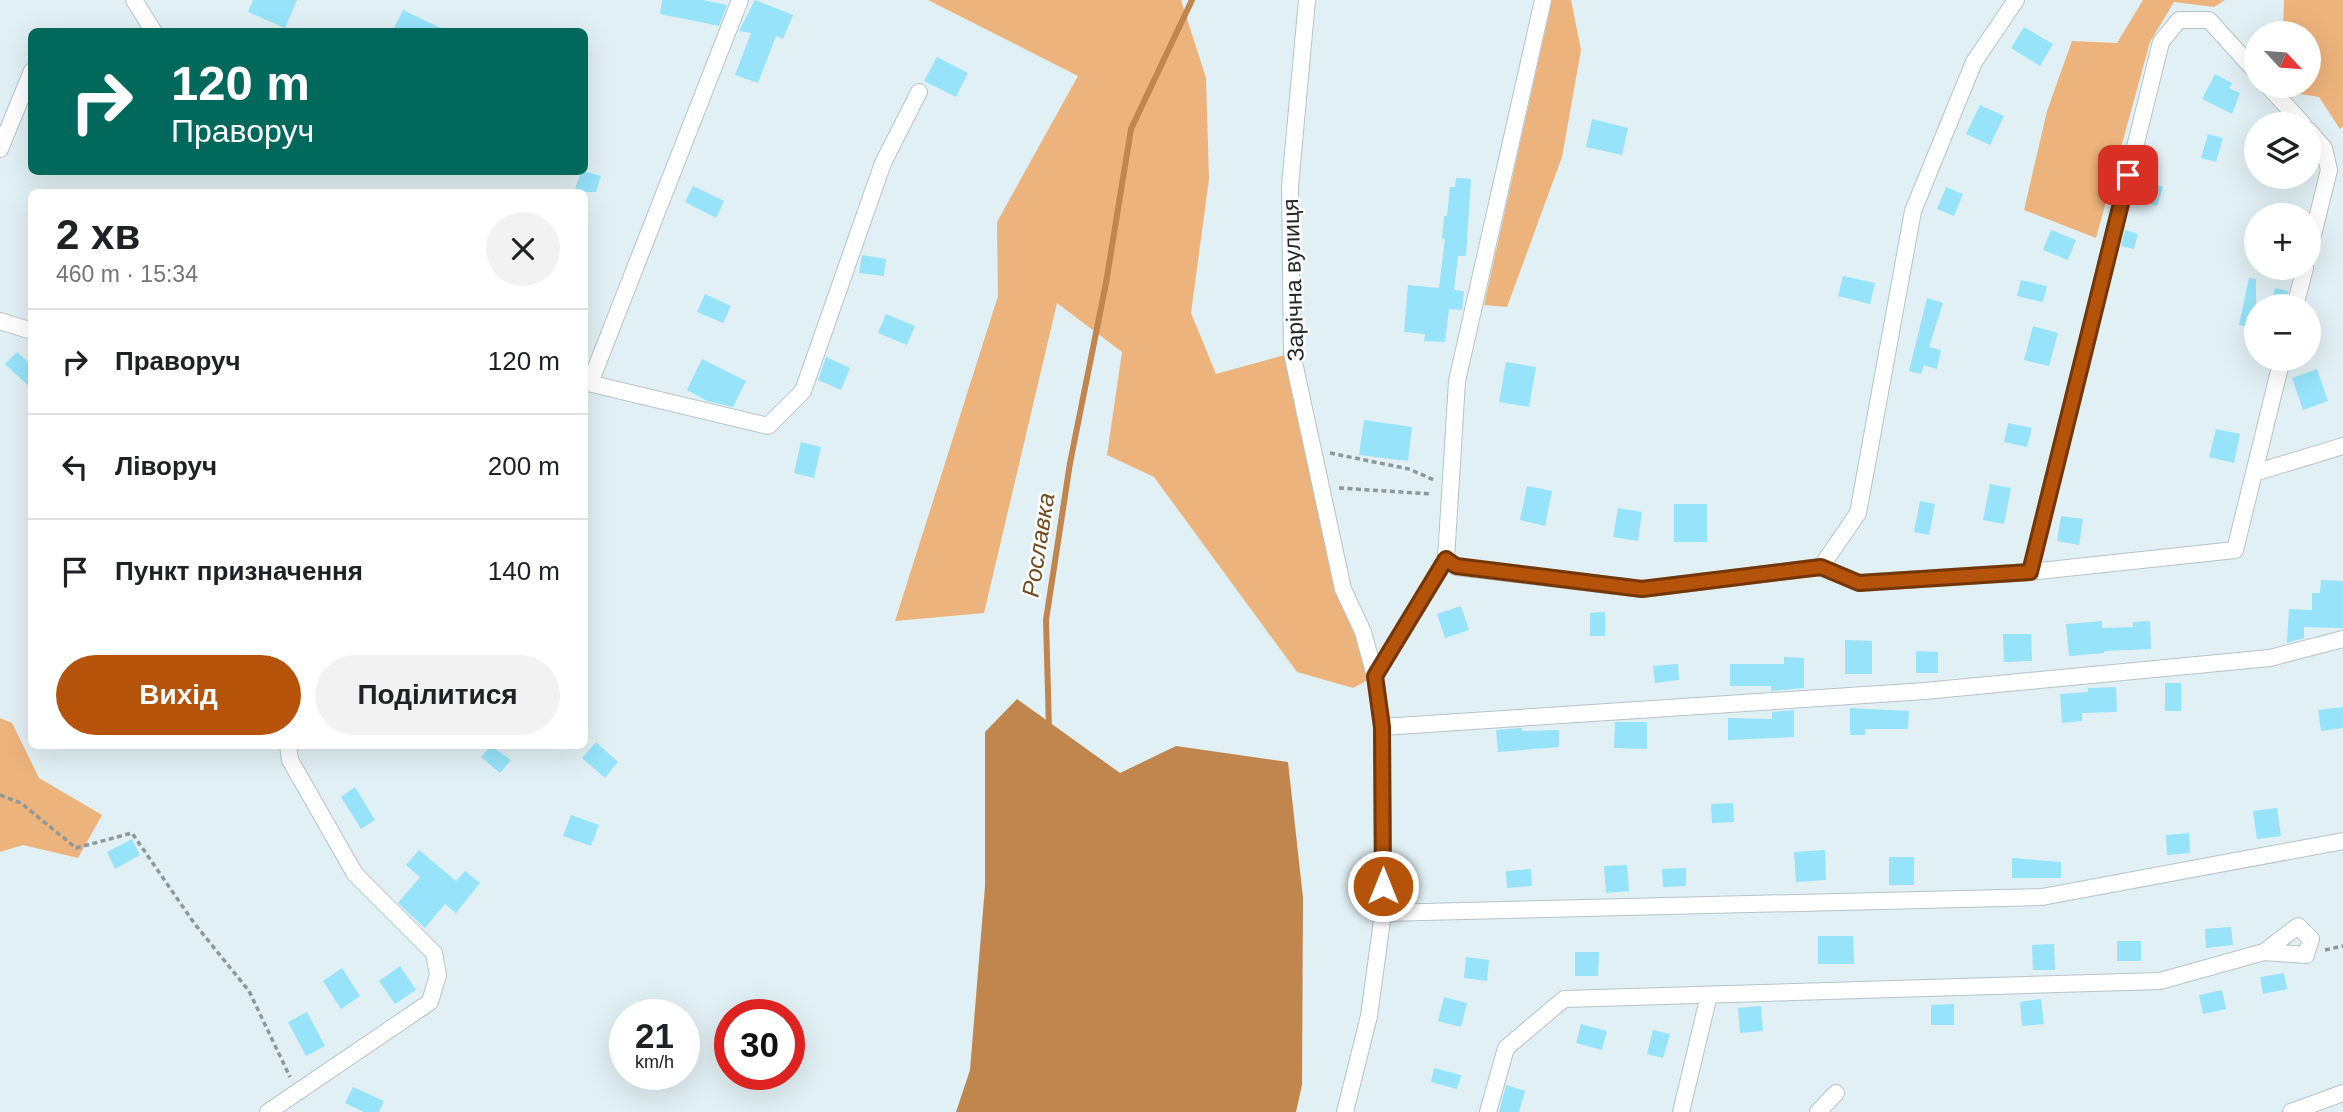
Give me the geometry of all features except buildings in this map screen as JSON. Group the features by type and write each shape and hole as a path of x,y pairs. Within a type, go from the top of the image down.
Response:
{"street":[{"path":"134,0 151,28"},
{"path":"588,380 740,0"},
{"name":"Зарічна вулиця","path":"1307,0 1290,186 1292,339 1312,450 1343,589 1363,632 1375,676 1382,727 1383,913 1369,1016 1345,1112"},
{"path":"1375,676 1446,559 1457,381 1543,0"},
{"path":"1821,567 1858,513 1913,211 1974,62 2016,0"},
{"path":"2030,572 2161,42 2179,20 2209,20 2244,59"},
{"path":"0,149 28,81"},
{"path":"588,383 768,426 803,391 883,163 919,92"},
{"path":"2279,98 2292,112"},
{"path":"2321,144 2325,148 2329,170 2321,203"},
{"path":"0,321 28,330"},
{"path":"1446,559 1456,566 1642,589 1821,567 1859,583 2030,572 2235,550 2279,371"},
{"path":"2254,473 2343,446"},
{"path":"1382,727 1925,691 2270,658 2343,639"},
{"path":"268,1112 430,1002 438,975 434,953 355,874 290,760 288,749"},
{"path":"1383,913 2042,897 2343,841"},
{"path":"1488,1112 1506,1048 1564,999 2161,981 2264,952"},
{"path":"1681,1112 1709,995"},
{"path":"1818,1112 1836,1093"},
{"path":"2291,1112 2343,1093"}],"path":[{"path":"1312,450 1409,469 1449,490"},
{"path":"1320,486 1449,490"},
{"path":"0,795 22,803 76,848 132,833 194,923 249,992 299,1090"}],"shaded area":[{"path":"928,0 1181,0 1206,78 1209,179 1191,313 1216,374 1292,353 1343,589 1375,676 1353,688 1297,672 1154,477 1107,455 1122,352 1057,303 984,613 895,621 998,296 997,222 1078,76"},
{"path":"1552,0 1571,0 1581,50 1562,157 1507,307 1484,305"},
{"path":"2143,0 2225,0 2214,7 2174,2 2150,42 2096,238 2024,210 2047,111 2072,41 2117,43"},
{"path":"2284,0 2343,0 2343,126 2340,129 2320,98 2321,21 2283,21"},
{"path":"1017,699 1120,773 1176,746 1288,762 1303,898 1302,1085 1296,1112 956,1112 970,1070 985,886 985,732"},
{"path":"0,718 12,723 39,778 102,815 78,858 23,845 0,852"}],"waterway":[{"name":"Рославка","path":"1049,729 1046,620 1070,463 1106,283 1131,129 1192,0"}],"route":[{"path":"1383,886 1382,727 1375,676 1446,559 1456,566 1642,589 1821,567 1859,583 2030,572 2128,175"}]}
